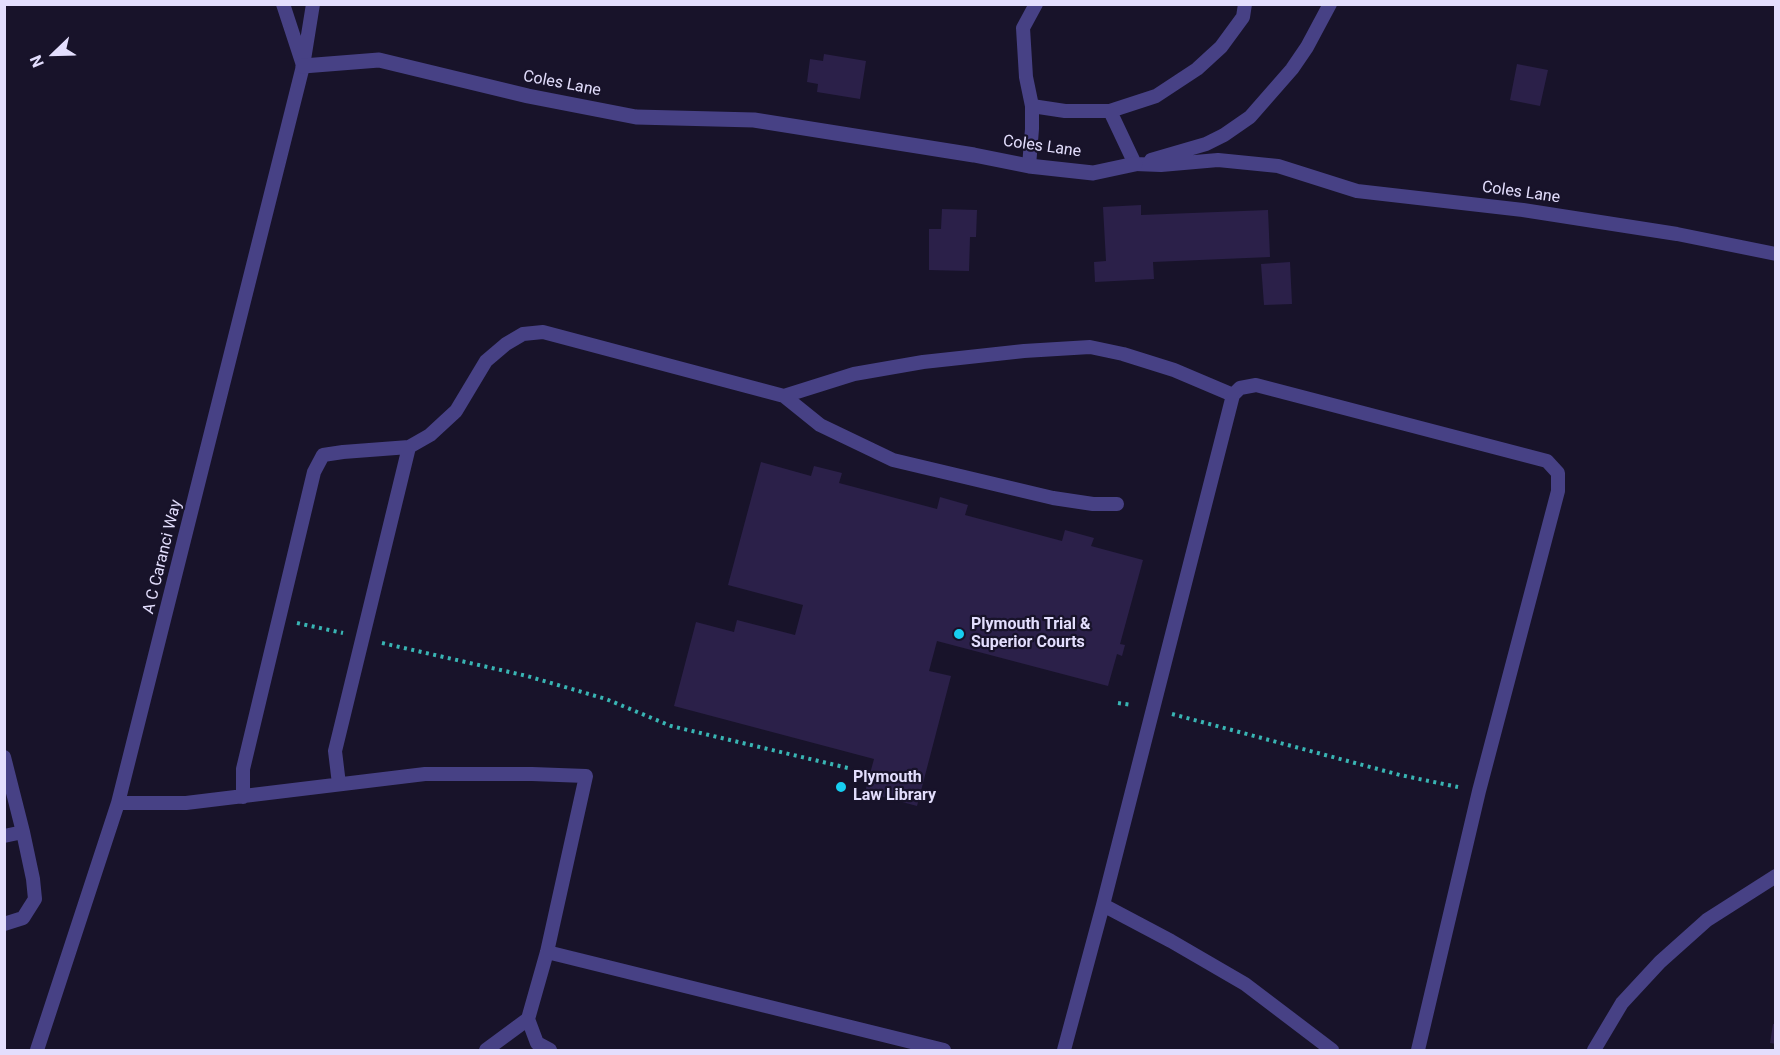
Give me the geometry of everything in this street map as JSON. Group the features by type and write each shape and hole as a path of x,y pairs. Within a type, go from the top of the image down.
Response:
{"street":[{"name":"Coles Lane","path":"303,66 379,60 528,96 636,117 754,120 974,154 1029,166 1093,173 1135,164"}],"lane":[{"path":"283,4 303,66"},
{"name":"A C Caranci Way","path":"37,1050 118,803 303,66 312,4"},
{"path":"1029,166 1032,106 1026,77 1023,28 1036,4"},
{"path":"1032,106 1065,111 1110,111 1156,96 1197,69 1221,47 1244,17 1245,4"},
{"path":"1110,111 1135,164 1206,144 1250,117 1292,69 1307,47 1330,4"},
{"name":"Coles Lane","path":"1135,164 1161,165 1218,160 1278,166 1357,191 1523,210 1677,234 1776,254"},
{"path":"243,797 243,769 314,471 323,455 409,447 430,435 456,411 486,362 506,344 523,334 543,332 784,396 820,424 893,460 1053,498 1093,504 1117,504"},
{"path":"784,396 854,374 923,362 1024,351 1090,347 1124,354 1174,370 1233,395"},
{"path":"1064,1050 1233,395 1240,388 1256,385 1547,461 1558,473 1558,491 1479,791 1418,1050"},
{"path":"339,784 335,751 409,447"},
{"path":"4,757 23,832 35,899 23,918 4,924"},
{"path":"118,803 186,803 425,774 586,776 547,952 528,1019 537,1043 550,1050"},
{"path":"4,836 23,832"},
{"path":"1594,1050 1622,1003 1660,962 1707,920 1776,876"},
{"path":"1103,905 1245,984 1332,1050"},
{"path":"547,952 944,1050"},
{"path":"486,1050 528,1019"}],"path":[{"path":"279,619 527,676 606,699 671,726 848,768"},
{"path":"1118,703 1152,709 1400,775 1479,791"}],"building":[{"path":"824,54 866,61 860,99 817,92 818,84 807,82 810,59 823,61"},
{"path":"1517,64 1548,70 1540,106 1510,100"},
{"path":"1141,205 1141,215 1268,210 1270,257 1153,262 1154,279 1095,282 1094,262 1106,261 1103,207"},
{"path":"942,209 977,210 976,237 970,237 969,271 929,270 929,229 941,229"},
{"path":"1290,262 1292,304 1264,305 1261,264"},
{"name":"Plymouth Trial & Superior Courts","path":"761,462 811,476 814,466 842,473 839,483 937,509 940,497 968,505 965,515 1062,541 1065,530 1094,538 1091,546 1143,560 1120,644 1125,645 1122,656 1117,654 1108,686 937,641 929,671 951,676 917,806 865,792 874,759 674,706 696,622 734,632 737,620 795,635 803,605 728,585"},
{"path":"1773,1024 1776,1024 1776,1044 1770,1043"}],"place":[{"name":"Plymouth Trial & Superior Courts","path":"959,634"},
{"name":"Plymouth Law Library","path":"841,787"}]}
